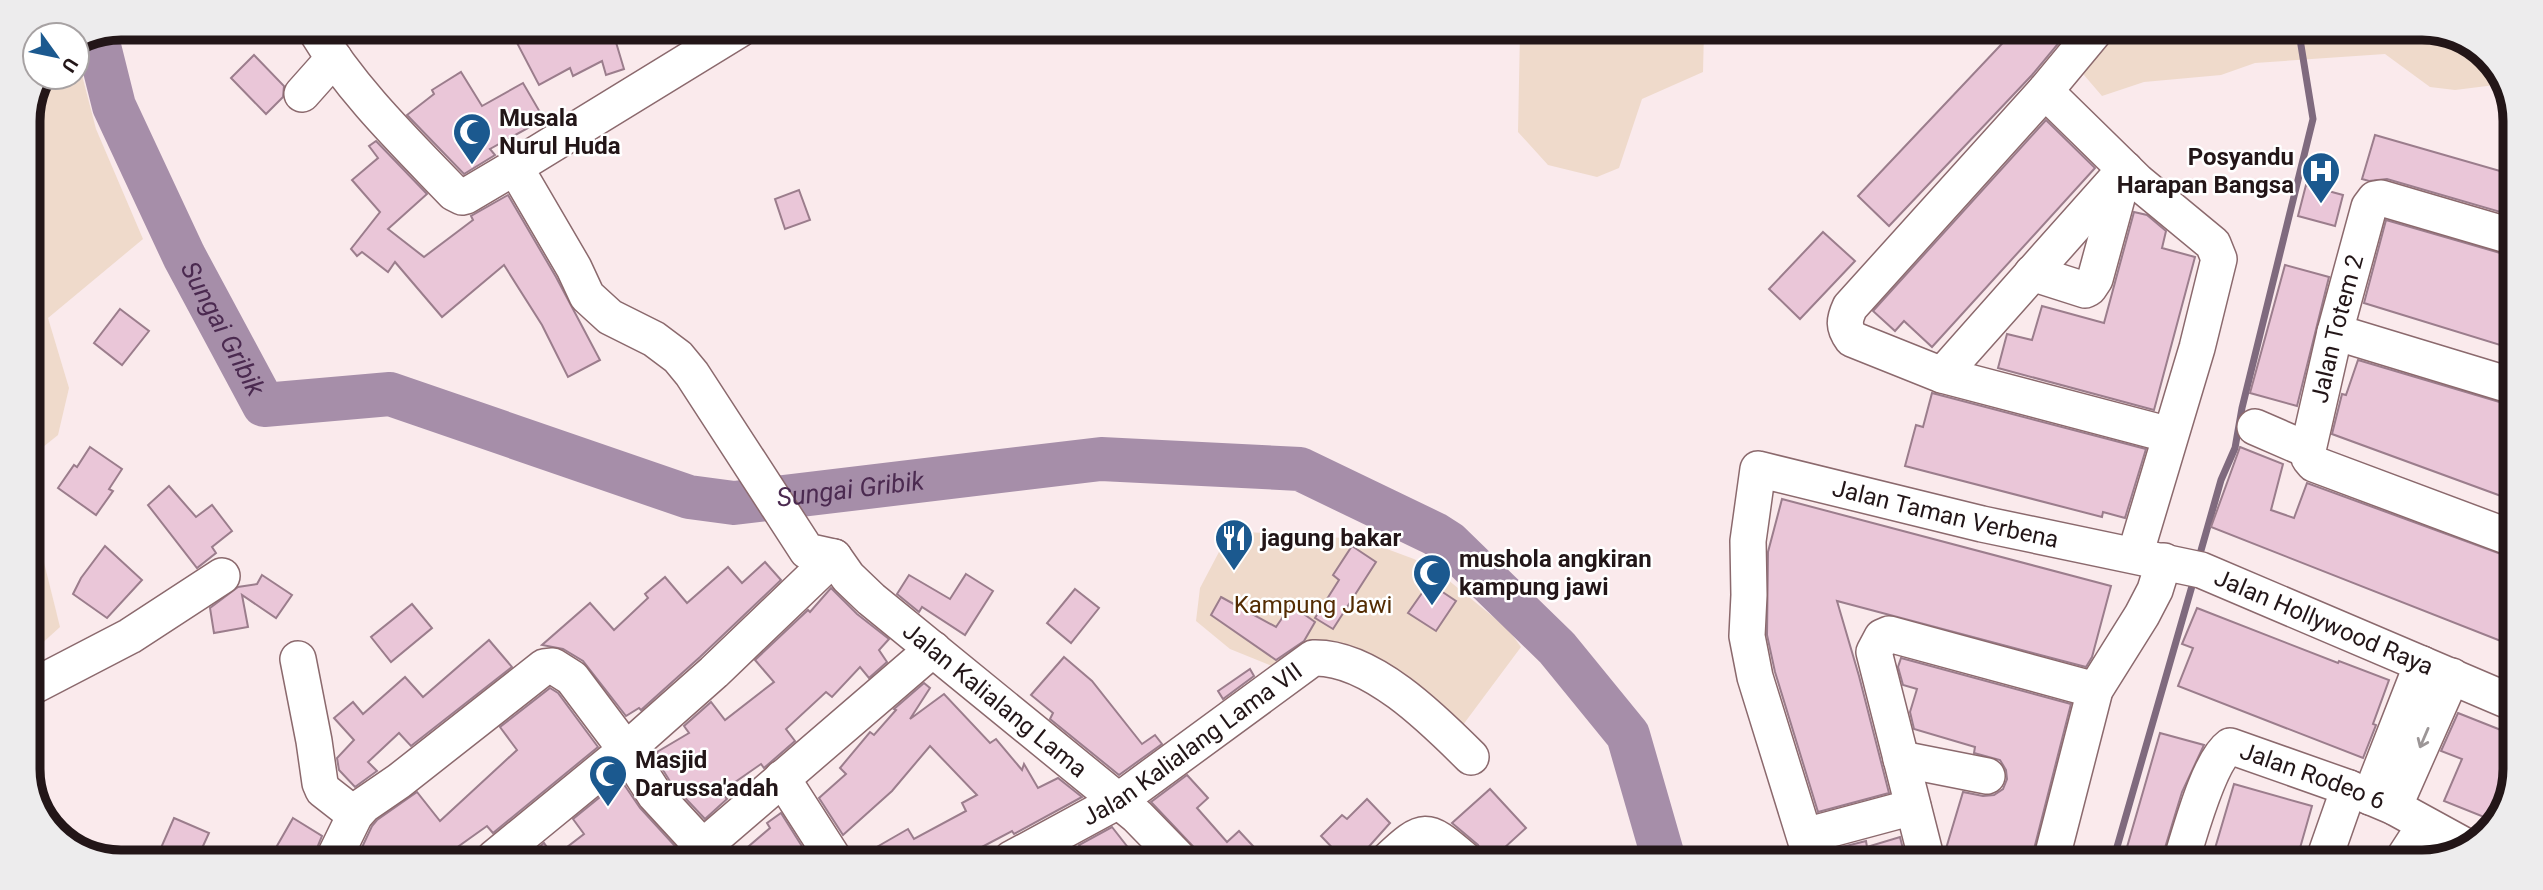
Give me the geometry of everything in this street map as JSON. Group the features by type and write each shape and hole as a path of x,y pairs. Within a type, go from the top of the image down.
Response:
{"street":[{"path":"322,40 373,109 459,196 466,196 515,167 722,40"},
{"path":"2087,40 2045,91 1850,307 1844,319 1845,330 1852,339 1942,375 2170,435"},
{"path":"302,94 334,58"},
{"path":"2045,91 2125,169 2213,244 2219,259 2197,348 2170,435 2172,563 2095,690 2054,850"},
{"name":"Jalan Kalialang Lama","path":"515,167 574,268 587,296 610,317 654,339 678,357 820,554 871,599 1118,801 1170,850"},
{"path":"1942,375 2125,169"},
{"path":"2032,273 2085,290 2089,288 2095,279 2125,169"},
{"name":"Jalan Totem 2","path":"2311,457 2334,332 2369,206 2375,199 2381,198 2503,234"},
{"path":"2334,332 2503,383"},
{"path":"2255,426 2311,457 2503,534"},
{"name":"Jalan Taman Verbena","path":"1808,848 1755,677 1747,636 1748,541 1758,469 1982,524 2172,563"},
{"path":"504,850 626,750 714,673 820,554"},
{"name":"Jalan Hollywood Raya","path":"2172,563 2503,699"},
{"path":"40,683 130,636 222,576"},
{"path":"1924,850 1874,653 1882,636 1889,634 2095,690"},
{"path":"699,850 933,649"},
{"name":"Jalan Kalialang Lama VII","path":"1028,850 1118,801 1313,658 1328,657 1347,662 1400,693 1434,719 1471,757"},
{"path":"298,659 320,783 323,790 355,815"},
{"path":"338,850 355,815 364,805 399,781 544,667 553,666 572,678 626,750 694,850"},
{"path":"2332,850 2371,797 2437,670"},
{"name":"Jalan Rodeo 6","path":"2185,850 2211,774 2219,757 2230,746 2371,797"},
{"path":"1901,759 1987,776"},
{"path":"782,778 828,850"},
{"path":"2371,797 2457,842"},
{"path":"1808,848 1913,807"},
{"path":"2409,850 2425,825"},
{"path":"1399,850 1419,834 1429,833 1453,850"}],"green space":[{"path":"1520,40 1704,40 1703,72 1642,99 1619,168 1597,177 1548,165 1518,132"},
{"path":"2077,40 2422,40 2448,45 2471,57 2494,85 2455,90 2430,87 2385,54 2255,63 2221,75 2144,82 2102,96 2084,75"},
{"path":"46,91 86,91 96,129 143,239 48,318 69,388 58,435 40,449 40,121"},
{"name":"Kampung Jawi","path":"1230,531 1360,539 1414,559 1442,575 1508,629 1521,647 1445,749 1365,689 1342,668 1302,678 1230,649 1196,621 1200,588"},
{"path":"40,546 60,627 40,645"}],"building":[{"path":"615,40 624,69 606,75 602,61 573,76 570,68 539,85 516,41"},
{"path":"2005,40 2061,40 2032,75 1889,226 1858,196"},
{"path":"254,55 284,86 283,97 266,114 231,78"},
{"path":"461,72 482,106 523,83 544,119 490,149 495,155 464,174 407,115 434,94 432,90"},
{"path":"2046,120 2095,168 1932,347 1904,321 1895,331 1873,311"},
{"path":"2375,135 2503,172 2503,213 2387,179 2362,179"},
{"path":"376,141 427,194 388,229 424,257 473,220 471,216 508,195 600,360 568,377 542,325 504,265 442,317 395,262 388,272 362,252 357,256 351,249 380,212 352,180 378,158 369,146"},
{"name":"Posyandu Harapan Bangsa","path":"2306,185 2343,195 2335,226 2298,216"},
{"path":"799,190 810,220 785,229 775,199"},
{"path":"2134,212 2147,215 2166,231 2162,248 2195,257 2154,410 1998,368 2007,334 2032,340 2042,306 2104,323"},
{"path":"2386,220 2503,254 2503,346 2364,303"},
{"path":"1823,232 1855,261 1800,319 1769,289"},
{"path":"2285,265 2329,277 2297,406 2250,393"},
{"path":"120,309 149,331 122,365 94,343"},
{"path":"2358,360 2503,403 2503,497 2332,434 2342,394 2346,395"},
{"path":"1932,393 2146,449 2125,518 2103,512 2102,517 1905,466 1916,425 1923,427"},
{"path":"90,447 122,469 109,489 113,491 96,515 58,488"},
{"path":"2240,447 2283,464 2271,510 2294,518 2307,483 2503,555 2503,642 2211,527"},
{"path":"169,486 196,517 212,505 232,531 212,547 216,553 197,568 148,505"},
{"path":"1782,499 2111,586 2092,657 2086,667 1837,601 1889,793 1818,812 1775,672 1767,635 1768,552"},
{"path":"105,546 142,580 107,618 73,594 81,578"},
{"path":"1352,546 1376,562 1333,629 1315,618 1339,580 1333,575"},
{"path":"765,562 781,580 641,710 639,708 626,716 583,661 563,649 542,645 590,603 614,630 648,598 645,594 665,577 687,603 728,567 742,583"},
{"path":"966,574 993,591 965,635 922,607 919,612 897,594 909,575 950,599"},
{"path":"262,575 292,595 276,618 242,595 248,627 214,633 210,608 238,587 257,584"},
{"name":"mushola angkiran kampung jawi","path":"1429,583 1456,601 1436,631 1408,613"},
{"path":"831,588 857,614 889,639 879,650 887,662 869,678 860,667 832,697 826,692 786,729 795,741 764,768 761,764 721,792 727,799 705,819 671,783 658,762 662,759 657,752 689,733 684,726 711,702 725,720 774,682 755,660 808,610 810,612"},
{"path":"1075,589 1099,608 1071,643 1047,623"},
{"path":"1221,597 1276,627 1291,605 1315,622 1304,641 1276,660 1211,615"},
{"path":"412,604 432,628 391,662 371,637"},
{"path":"2197,608 2389,680 2363,758 2178,686 2193,648 2182,644"},
{"path":"489,640 512,667 411,746 399,733 368,762 377,771 355,787 339,770 337,758 354,740 334,718 353,702 363,714 405,677 423,697"},
{"path":"1064,657 1092,681 1142,744 1155,735 1162,744 1119,775 1050,719 1053,713 1031,695"},
{"path":"1901,658 2071,704 2034,850 1946,850 1963,792 1994,795 2003,789 2007,779 2006,770 2000,760 1974,753 1975,747 1914,729 1910,712 1917,689 1903,685 1898,667"},
{"path":"1250,669 1254,676 1223,699 1218,691"},
{"path":"924,683 930,688 910,719 944,694 990,743 996,739 1022,770 1024,764 1038,788 1058,778 1082,797 1014,834 1012,831 980,848 981,850 872,850 908,829 914,839 966,811 962,803 977,795 930,746 892,791 843,835 819,798 846,774 840,768 870,732 874,735 896,710 894,709"},
{"path":"550,688 558,693 598,747 493,833 487,826 459,846 462,850 361,850 377,820 417,792 440,821 517,750 500,727"},
{"path":"2458,713 2503,731 2502,779 2494,805 2486,818 2444,801 2462,759 2441,751"},
{"path":"2160,733 2204,745 2182,792 2164,850 2126,850"},
{"path":"1187,775 1208,798 1197,808 1227,842 1239,831 1257,850 1196,850 1151,802"},
{"path":"621,780 640,808 675,846 673,850 563,850 584,834 573,819"},
{"path":"2234,784 2312,806 2299,850 2215,850"},
{"path":"1490,789 1526,828 1502,850 1481,850 1452,823"},
{"path":"1367,799 1390,823 1366,850 1334,850 1321,836 1342,815 1347,819"},
{"path":"781,813 804,850 744,850 770,828 767,823"},
{"path":"174,818 209,833 201,850 160,850"},
{"path":"293,818 322,836 316,850 275,850"},
{"path":"1112,827 1130,850 1083,850 1079,845"},
{"path":"1900,837 1903,850 1830,850 1866,841 1867,847"},
{"path":"544,843 549,850 536,850"}],"waterway":[{"path":"2198,561 2221,480 2235,448 2242,408 2313,119 2300,40"},
{"name":"Sungai Gribik","path":"98,44 114,106 184,256 264,405 390,394 689,497 734,503 1101,459 1300,469 1449,543 1557,648 1628,735 1661,850"},
{"path":"2116,850 2194,579"}],"place":[{"name":"Musala Nurul Huda","path":"472,166"},
{"name":"Posyandu Harapan Bangsa","path":"2321,205"},
{"name":"jagung bakar","path":"1234,572"},
{"name":"mushola angkiran kampung jawi","path":"1432,607"},
{"name":"Masjid Darussa'adah","path":"608,808"}]}
